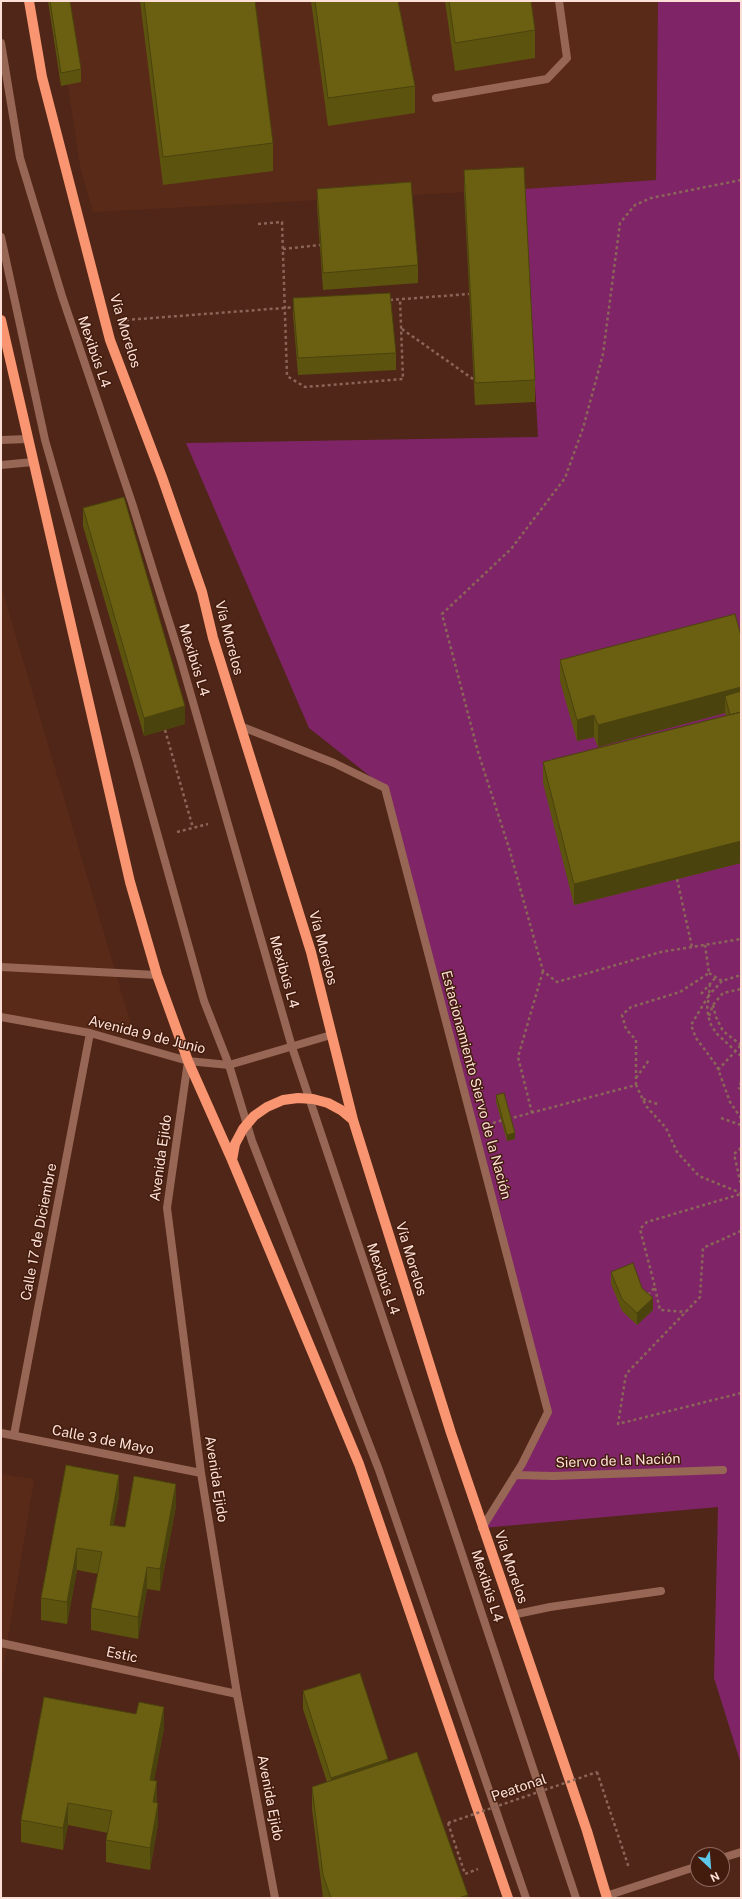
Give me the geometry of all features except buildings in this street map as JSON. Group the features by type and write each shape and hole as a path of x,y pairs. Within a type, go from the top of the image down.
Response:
{"main road":[{"name":"Vía Morelos","path":"28,1 42,77 110,340 162,477 202,592 213,638 311,952 353,1120 482,1528 586,1830 607,1897"},
{"path":"1,320 130,882 157,975 188,1061 232,1160 359,1464 508,1898"},
{"path":"232,1160 236,1144 254,1116 272,1104 283,1100 308,1098 328,1103 341,1110 353,1120"}],"street":[{"path":"436,98 547,79 567,58 559,1"},
{"name":"Mexibús L4","path":"1,43 20,158 62,296 132,503 180,657 292,1047 576,1898"},
{"path":"1,237 45,440 204,1001 229,1066 247,1125 379,1470 526,1898"},
{"path":"1,440 28,439"},
{"path":"1,465 34,462"},
{"name":"Estacionamiento Siervo de la Nación","path":"240,726 334,763 385,788 548,1412 515,1475 482,1528"},
{"path":"1,967 157,975"},
{"name":"Avenida 9 de Junio","path":"1,1017 90,1033 188,1061 229,1066 331,1035"},
{"name":"Calle 17 de Diciembre","path":"14,1435 90,1033"},
{"name":"Avenida Ejido","path":"188,1061 167,1208 201,1473 237,1694 275,1898"},
{"name":"Calle 3 de Mayo","path":"1,1433 201,1473"},
{"name":"Siervo de la Nación","path":"515,1475 553,1476 723,1470"},
{"path":"512,1615 550,1607 661,1591"},
{"name":"Estic","path":"1,1643 237,1694"},
{"path":"730,1855 741,1852"},
{"path":"607,1897 690,1869"}],"path":[{"path":"532,1113 518,1057 543,971 509,848 478,752 442,614 511,549 565,478 582,428 603,354 620,224 634,205 651,198 741,180"},
{"path":"258,224 282,222 287,376 305,387 403,380 400,300"},
{"path":"283,249 320,245"},
{"path":"385,300 469,294"},
{"path":"106,322 300,306"},
{"path":"402,328 474,379"},
{"path":"165,730 193,828"},
{"path":"158,837 227,819"},
{"path":"677,879 692,947"},
{"path":"543,971 557,982 662,952 741,939"},
{"path":"705,945 709,973"},
{"path":"709,973 722,981"},
{"path":"709,973 680,992 631,1007 622,1016 626,1029 636,1040 636,1084 646,1106 666,1128 677,1152 699,1176 741,1194"},
{"path":"741,975 722,981 709,995 690,1025 696,1038 718,1070 730,1102 741,1118"},
{"path":"701,994 716,977"},
{"path":"710,984 707,1009 710,1023 716,1033 741,1056"},
{"path":"708,1017 713,1005 723,993 741,988"},
{"path":"713,1005 716,1017 723,1031 741,1045 718,1070"},
{"path":"636,1078 649,1060"},
{"path":"741,1082 739,1088 741,1089"},
{"path":"474,1128 636,1084"},
{"path":"643,1099 660,1105"},
{"path":"721,1118 741,1124"},
{"path":"741,1148 734,1154 741,1185"},
{"path":"686,1312 660,1310 640,1229 647,1222 741,1194"},
{"path":"741,1231 703,1248 700,1297 626,1374 618,1424 741,1392"},
{"path":"647,1296 655,1287"},
{"name":"Peatonal","path":"465,1874 448,1823 597,1772 636,1886"}],"shaded area":[{"path":"55,1 658,1 656,180 524,189 93,212 81,171"},
{"path":"658,1 741,1 741,1764 714,1678 718,1507 482,1528 548,1412 385,788 309,728 186,443 538,437 524,189 656,180"},
{"path":"1,586 135,1038 1,1013"},
{"path":"1,1474 34,1479 1,1681"}]}
